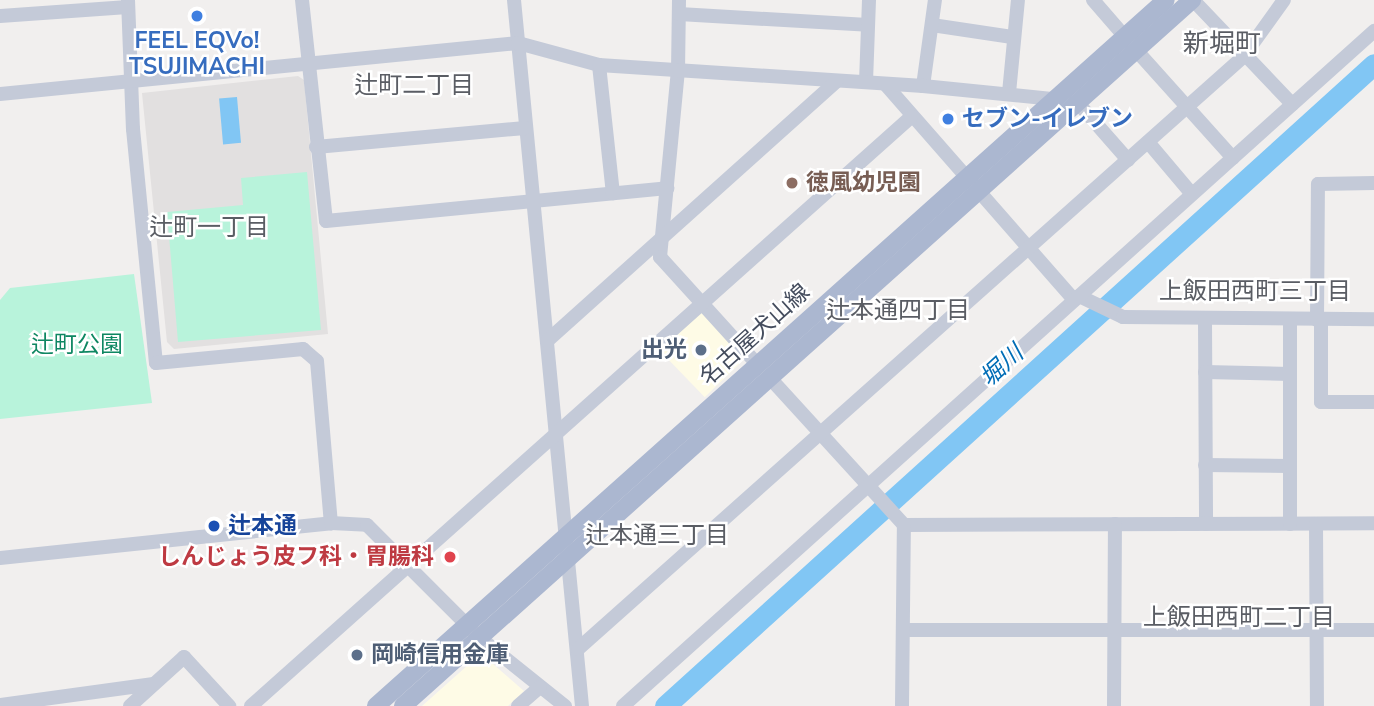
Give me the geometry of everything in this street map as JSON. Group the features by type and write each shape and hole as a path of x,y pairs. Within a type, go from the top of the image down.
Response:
{"main road":[{"name":"名古屋犬山線","path":"403,706 568,536 979,193 1079,103 1166,0"},
{"name":"名古屋犬山線","path":"376,706 569,559 965,178 1054,99 1193,0"}],"street":[{"path":"302,0 326,221 667,188"},
{"path":"514,0 568,536 582,706"},
{"path":"866,82 869,0"},
{"path":"923,86 935,0"},
{"path":"1009,93 1012,37 1018,0"},
{"path":"1093,0 1233,158"},
{"path":"1193,0 1243,57 1292,104"},
{"path":"578,649 1243,57 1284,0"},
{"path":"0,16 128,3 156,363 303,349 317,361 331,523"},
{"path":"868,25 679,7 678,70 660,257 897,519 903,630 902,706"},
{"path":"932,25 1012,37"},
{"path":"623,706 870,491 1081,300 1192,194 1374,31"},
{"path":"0,94 518,43 599,65 923,86 1054,99"},
{"path":"599,65 613,193"},
{"path":"547,341 837,81"},
{"path":"885,84 1028,249 1081,300 1119,315 1205,321 1374,320"},
{"path":"1079,103 1128,160"},
{"path":"251,706 911,117"},
{"path":"316,147 525,128"},
{"path":"1148,142 1192,194"},
{"path":"1374,183 1318,184 1321,402 1374,402"},
{"path":"1290,320 1290,524"},
{"path":"1205,321 1206,524"},
{"path":"1205,372 1290,374"},
{"path":"1205,465 1289,466"},
{"path":"897,519 1115,524 1374,523"},
{"path":"0,558 331,523 368,525 474,631 565,706"},
{"path":"1114,706 1115,524"},
{"path":"1316,524 1317,706"},
{"path":"903,630 1374,630"},
{"path":"130,706 184,657 229,706"},
{"path":"0,705 154,684"},
{"path":"518,706 540,687"}],"shaded area":[{"path":"298,76 304,80 328,334 174,349 167,342 142,93"},
{"path":"702,311 746,357 705,397 660,351"},
{"path":"477,657 485,657 524,691 508,706 422,706"}],"green space":[{"path":"307,172 321,330 178,342 167,212 243,205 241,178"},
{"name":"辻町公園","path":"134,274 152,403 0,419 0,300 10,288"}],"water":[{"path":"237,97 241,143 223,144 219,99"}],"waterway":[{"name":"堀川","path":"665,706 1374,64"}],"place":[{"name":"FEEL EQVo! TSUJIMACHI","path":"197,16"},
{"name":"セブン-イレブン","path":"948,119"},
{"name":"徳風幼児園","path":"792,183"},
{"name":"出光","path":"701,350"},
{"name":"辻本通","path":"214,526"},
{"name":"しんじょう皮フ科・胃腸科","path":"450,557"},
{"name":"岡崎信用金庫","path":"357,655"}],"district":[{"name":"新堀町","path":"1222,44"},
{"name":"辻町二丁目","path":"414,86"},
{"name":"辻町一丁目","path":"209,228"},
{"name":"上飯田西町三丁目","path":"1255,292"},
{"name":"辻本通四丁目","path":"898,311"},
{"name":"辻本通三丁目","path":"657,536"},
{"name":"上飯田西町二丁目","path":"1239,618"}]}
